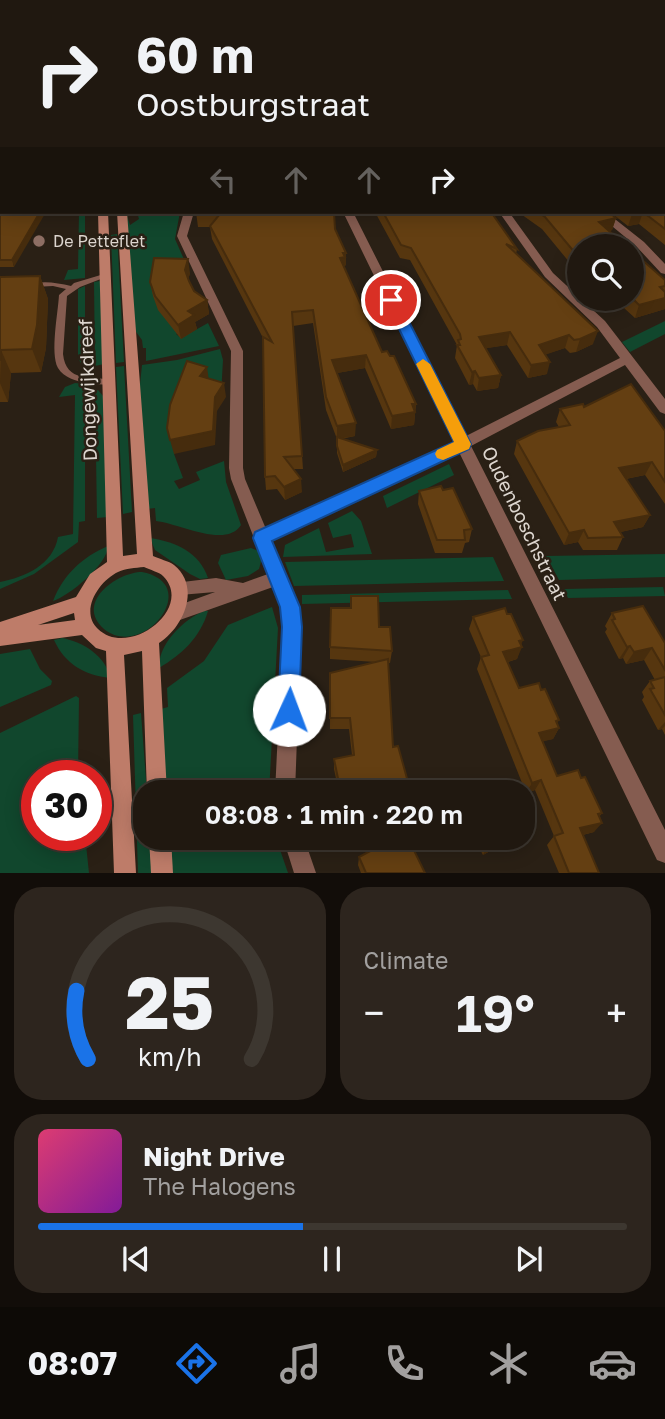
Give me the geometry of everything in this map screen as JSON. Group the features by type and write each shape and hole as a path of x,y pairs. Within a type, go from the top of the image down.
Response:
{"street":[{"name":"Dongewijkdreef","path":"103,214 115,566"},
{"path":"122,214 145,560"},
{"path":"188,214 183,236 237,351 236,468 290,607 292,627 286,780"},
{"name":"Oudenboschstraat","path":"349,214 665,852"},
{"path":"505,214 549,275 601,324 665,409"},
{"path":"602,214 640,244 665,271"},
{"path":"262,538 463,444 627,359"},
{"path":"145,560 164,566 171,572 180,588 177,613 170,624 150,640 133,646 115,646 102,642 85,626 81,615 82,603 94,581 115,566 145,560"},
{"path":"177,613 205,605 239,589 278,578"},
{"path":"180,588 216,585 239,589"},
{"path":"0,630 82,603"},
{"path":"0,638 85,626"},
{"path":"150,640 156,780"},
{"path":"115,646 125,873"},
{"path":"161,850 162,873"},
{"path":"297,850 305,873"}],"lane":[{"path":"104,276 69,288 63,295 59,356 62,368 70,375 89,381 110,382"},
{"path":"27,285 53,284 69,288"}],"green space":[{"path":"79,214 85,214 85,278 64,280 68,270 78,269"},
{"path":"126,214 130,225 139,219 138,214 180,214 175,239 190,273 157,272 181,331 176,334 181,338 208,323 219,346 146,361 146,348 143,348 142,340 134,329"},
{"path":"117,234 124,362 116,363 111,235"},
{"path":"100,281 104,364 95,366 94,282"},
{"path":"85,286 84,367 78,359 78,289"},
{"path":"665,321 665,334 630,352 622,342"},
{"path":"220,349 223,360 221,395 174,454 183,478 174,481 179,489 200,480 196,472 224,461 226,482 241,525 234,532 213,535 156,521 155,508 147,509 138,385 142,365 177,360"},
{"path":"124,366 132,512 123,514 116,367"},
{"path":"75,383 85,384 85,521 79,522 78,542 34,574 0,589 0,582 28,573 44,562 55,547 58,537 73,534 75,395 59,397 65,387"},
{"path":"98,390 103,396 108,517 97,518 95,391"},
{"path":"449,464 454,475 387,508 383,496"},
{"path":"352,511 361,521 372,554 283,557 285,545 319,528 326,552 354,547 351,534 333,538 328,523"},
{"path":"150,538 169,542 193,555 208,578 200,579 190,574 155,550"},
{"path":"108,546 95,570 68,593 53,601 74,568"},
{"path":"251,548 259,551 262,558 259,569 248,576 226,580 218,563 221,555"},
{"path":"665,554 665,577 559,580 546,556"},
{"path":"493,557 504,581 294,586 285,562"},
{"path":"142,572 160,579 168,590 168,604 161,617 150,628 135,635 119,636 104,629 96,619 94,609 102,591 121,577"},
{"path":"663,587 665,596 568,598 564,589"},
{"path":"508,590 512,599 302,604 302,595"},
{"path":"272,607 278,628 270,780 165,780 161,709 168,707 167,688 204,661 228,625"},
{"path":"208,611 205,621 195,637 183,651 159,668 163,650 173,634 188,620"},
{"path":"62,638 92,651 104,663 110,678 84,671 70,662 54,640"},
{"path":"30,649 40,669 52,681 51,685 0,707 0,654"},
{"path":"76,696 79,698 78,760 21,760 21,851 87,851 89,873 0,873 0,733"},
{"path":"141,713 146,780 135,780 133,715"},
{"path":"137,850 151,850 152,873 138,873"},
{"path":"171,850 280,850 288,873 172,873"}],"building":[{"path":"0,214 39,214 12,260 0,260"},
{"path":"220,214 334,214 335,229 346,253 343,253 345,257 340,258 382,352 387,351 390,356 394,356 416,404 412,404 415,412 392,416 366,355 332,360 356,423 337,426 326,397 313,310 292,312 302,456 284,457 301,479 284,487 275,476 265,477 263,337 272,342 210,226"},
{"path":"384,214 492,214 517,249 506,244 567,302 567,311 577,311 598,331 580,339 574,340 569,335 539,345 550,362 531,365 510,332 479,337 501,375 479,378 475,371 472,372 457,345 460,345 460,334 411,248 401,245"},
{"path":"541,214 611,214 616,218 599,222 612,234 567,234 567,243"},
{"path":"646,214 665,214 665,229"},
{"path":"154,258 188,259 185,270 189,281 194,291 207,300 188,311 194,315 178,325 155,296 150,282"},
{"path":"644,262 665,280 665,286 660,287 665,292 665,298 644,304"},
{"path":"40,276 37,325 32,349 1,350 0,361 0,277"},
{"path":"187,361 207,367 200,376 224,383 215,397 213,431 170,440 167,428 170,405"},
{"path":"631,384 665,431 665,482 652,462 619,468 650,515 614,522 623,537 588,538 584,530 569,533 517,441 538,431 570,425 560,409 583,404 584,407"},
{"path":"337,437 377,450 343,465"},
{"path":"441,486 443,490 453,488 472,529 464,530 465,540 437,540 419,491"},
{"path":"351,596 378,596 379,627 390,627 392,651 330,647 331,608 351,608"},
{"path":"643,606 665,643 665,670 652,648 634,652 630,646 627,647 612,620 615,619 612,613"},
{"path":"505,608 507,614 511,614 523,640 519,641 522,647 503,652 519,688 539,683 541,690 545,689 559,720 556,721 559,728 539,733 557,776 578,770 581,778 585,777 602,813 598,814 602,823 580,828 599,873 569,873 554,836 563,833 541,780 531,780 481,657 489,655 473,617"},
{"path":"388,659 393,747 398,746 407,780 338,780 334,759 354,755 350,718 330,718 330,673"},
{"path":"665,677 665,715 650,689 654,688 650,681"},
{"path":"372,850 414,850 425,873 366,873 359,857"}],"slow traffic":[{"path":"423,364 463,444 443,454"}],"place":[{"name":"De Petteflet","path":"39,241"}],"route":[{"path":"289,710 292,627 290,607 262,538 463,444 391,300"}]}
